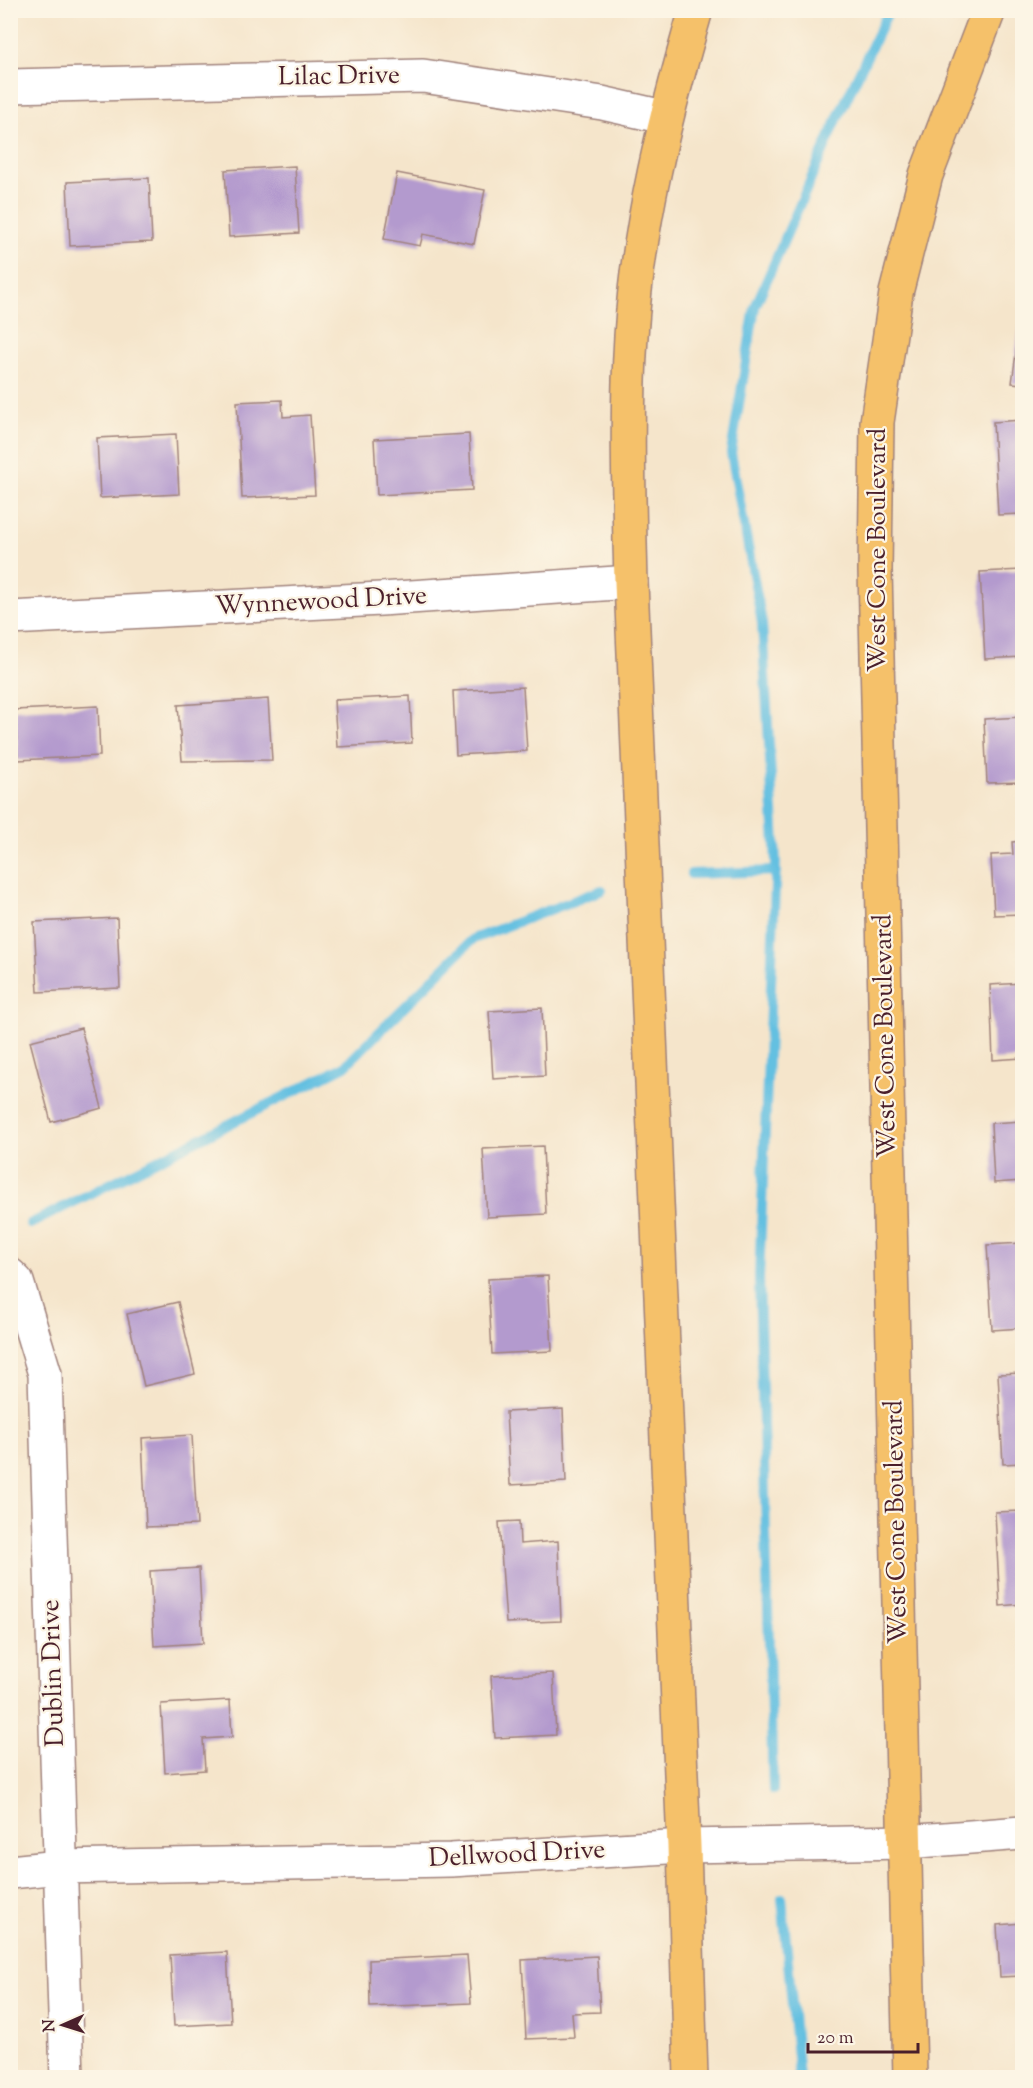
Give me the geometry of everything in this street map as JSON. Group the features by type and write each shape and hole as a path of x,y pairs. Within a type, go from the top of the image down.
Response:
{"main road":[{"path":"691,2078 684,1845 629,494 631,335 642,239 664,117 696,10"},
{"name":"West Cone Boulevard","path":"910,2078 875,570 877,422 896,293 926,175 989,10"}],"street":[{"name":"Lilac Drive","path":"10,86 423,75 602,103 664,117"},
{"name":"Wynnewood Drive","path":"10,618 381,599 631,582"},
{"name":"Dublin Drive","path":"10,1275 17,1282 45,1374 67,2078"},
{"name":"Dellwood Drive","path":"10,1872 60,1867 451,1860 684,1845 906,1842 1023,1833"}],"building":[{"path":"295,166 299,233 229,237 225,170"},
{"path":"397,173 485,190 474,244 423,234 420,246 384,239"},
{"path":"149,178 152,242 70,246 67,182"},
{"path":"1022,315 1022,384 1012,383"},
{"path":"282,400 283,417 310,415 315,495 242,498 237,402"},
{"path":"1022,420 1022,514 998,515 993,422"},
{"path":"176,434 179,494 100,498 97,438"},
{"path":"469,434 472,490 377,495 374,439"},
{"path":"10,448 12,448 14,502 10,502"},
{"path":"1022,570 1022,657 985,659 980,572"},
{"path":"523,687 527,751 456,755 453,691"},
{"path":"410,696 412,743 337,747 334,700"},
{"path":"268,699 272,760 182,761 178,705"},
{"path":"98,706 100,756 18,760 15,710"},
{"path":"1022,717 1022,782 987,783 984,719"},
{"path":"1022,841 1022,914 994,915 991,855 1013,854 1012,842"},
{"path":"117,918 120,988 38,992 34,922"},
{"path":"1022,983 1022,1058 993,1060 990,985"},
{"path":"542,1008 545,1076 493,1079 489,1011"},
{"path":"81,1028 102,1108 51,1122 30,1041"},
{"path":"1022,1121 1022,1181 994,1183 991,1123"},
{"path":"543,1146 546,1214 487,1217 483,1149"},
{"path":"1022,1243 1022,1328 992,1330 987,1245"},
{"path":"548,1276 552,1351 492,1354 488,1279"},
{"path":"178,1302 195,1374 144,1386 127,1314"},
{"path":"1022,1373 1022,1463 1003,1464 998,1374"},
{"path":"563,1409 566,1482 510,1485 506,1412"},
{"path":"192,1435 197,1525 146,1527 142,1438"},
{"path":"1022,1511 1022,1604 1000,1606 995,1512"},
{"path":"519,1521 520,1544 558,1541 561,1621 506,1623 499,1522"},
{"path":"199,1568 203,1643 154,1646 150,1571"},
{"path":"553,1673 556,1735 495,1738 491,1676"},
{"path":"230,1700 232,1737 203,1739 205,1770 165,1773 161,1704"},
{"path":"1022,1923 1022,1976 1000,1977 997,1925"},
{"path":"227,1952 231,2023 174,2026 170,1955"},
{"path":"467,1955 471,2003 370,2007 369,1960"},
{"path":"597,1956 600,2012 572,2013 574,2037 526,2039 522,1960"},
{"path":"1022,2074 1022,2078 999,2078 999,2076"}],"waterway":[{"path":"773,1790 759,1278 776,862 762,623 731,453 755,307 839,115 889,10"},
{"path":"691,874 776,871"},
{"path":"30,1224 345,1066 473,939 602,890"},
{"path":"782,1898 799,2078"}]}
